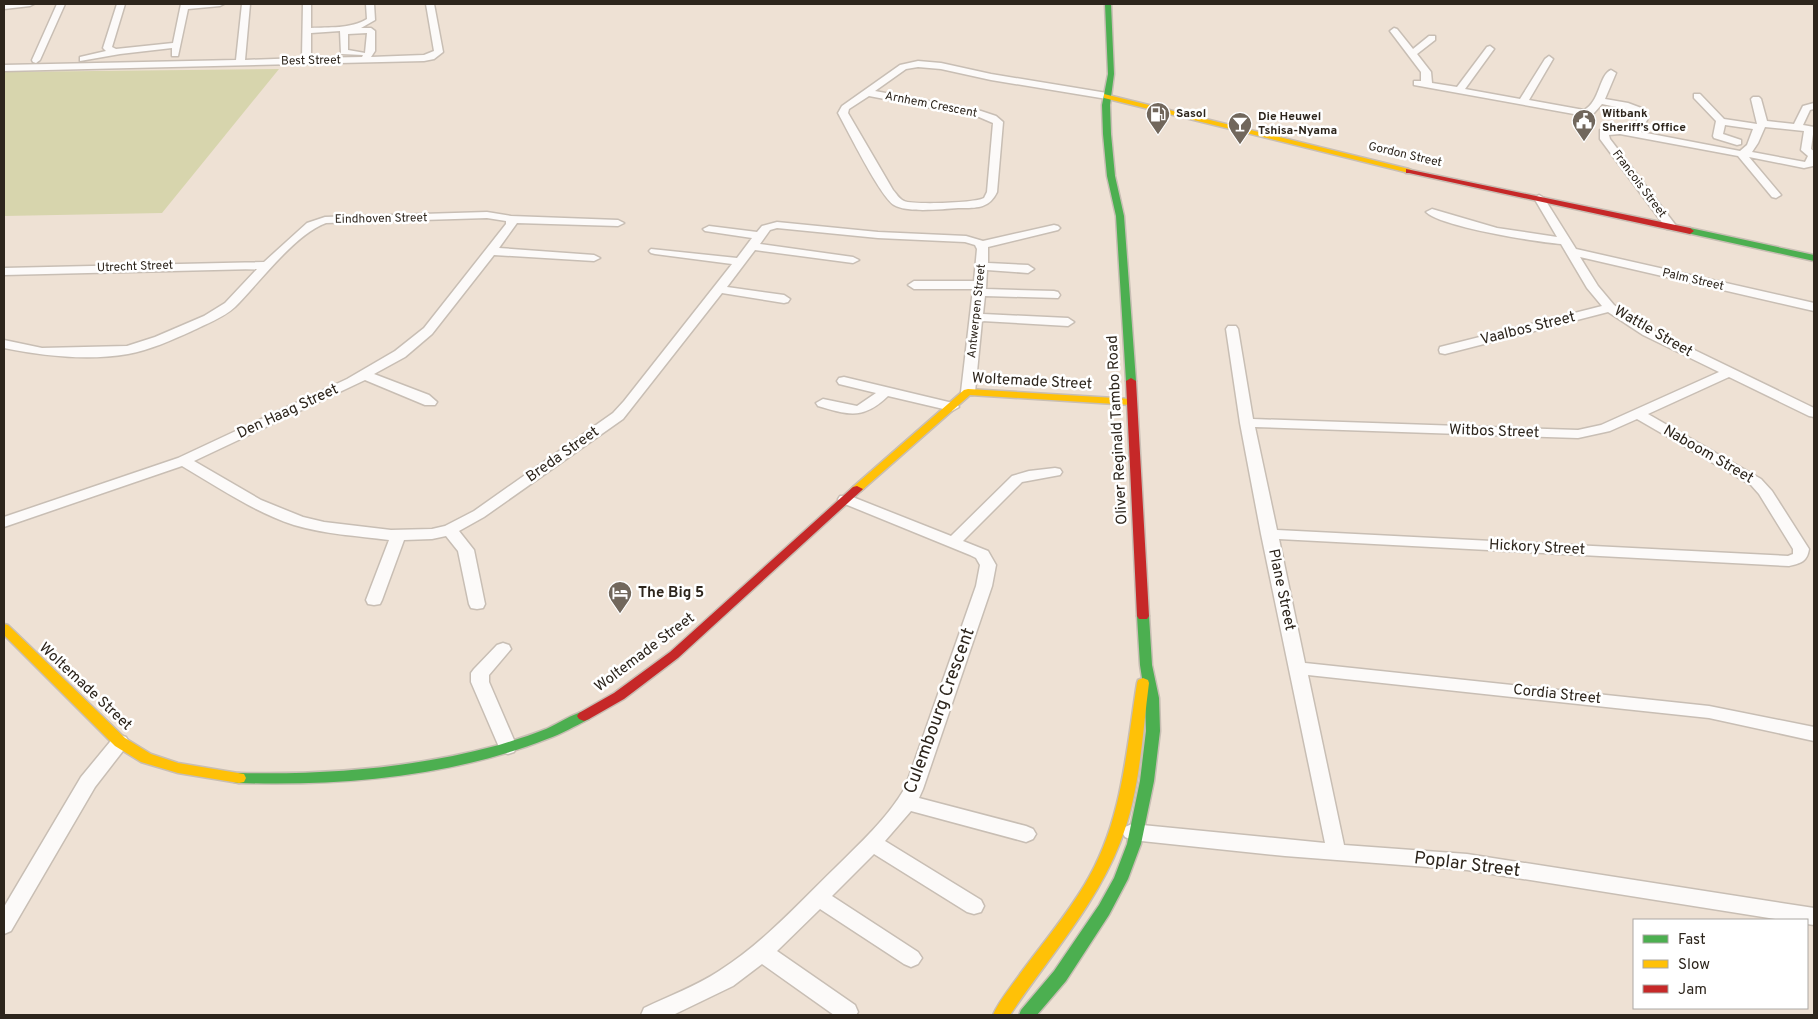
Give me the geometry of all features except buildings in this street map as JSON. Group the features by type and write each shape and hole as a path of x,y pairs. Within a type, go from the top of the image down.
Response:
{"main road":[{"name":"Oliver Reginald Tambo Road","path":"1001,1015 1016,991 1069,922 1105,860 1117,828 1127,783 1146,665 1130,358 1117,194 1110,172 1111,88 1108,4"},
{"path":"1111,88 1118,86 1128,94 1170,112"},
{"name":"Gordon Street","path":"1111,88 1151,107 1383,165 1814,258"},
{"path":"1122,111 1151,107"},
{"name":"Woltemade Street","path":"4,628 120,742 146,758 178,768 236,778 286,780 367,774 440,763 537,738 586,715 619,696 692,639 845,499 968,392 1131,402"},
{"name":"Oliver Reginald Tambo Road","path":"1027,1015 1038,1004 1074,956 1107,905 1125,872 1138,833 1151,767 1154,719 1151,682 1146,665"}],"street":[{"path":"4,7 30,4"},
{"path":"36,60 61,4"},
{"path":"114,52 107,48 121,4"},
{"path":"173,64 185,6 220,4"},
{"path":"240,63 246,4"},
{"path":"306,61 307,4"},
{"path":"306,31 359,26 370,22 370,4"},
{"name":"Best Street","path":"4,68 306,61 367,56 424,58 439,52 430,4"},
{"path":"1394,31 1426,72 1426,83 1429,85"},
{"path":"1412,54 1432,38"},
{"path":"4,61 91,58 114,52 177,45"},
{"path":"1459,91 1490,48"},
{"path":"1522,102 1549,59"},
{"name":"Gordon Street","path":"910,65 941,66 990,77 1111,88"},
{"name":"Arnhem Crescent","path":"869,93 981,114 993,118 998,123 992,192 988,200 983,203 911,206 894,200 843,113 845,108 869,93 898,70 910,65"},
{"path":"1417,83 1585,113 1592,111 1599,101 1611,72"},
{"path":"1697,96 1722,121 1761,126 1797,126 1812,130 1806,150 1814,155"},
{"path":"1756,99 1761,126 1753,146 1743,153 1776,195"},
{"path":"1599,101 1628,106 1641,111 1643,118 1636,133"},
{"path":"1797,126 1806,108 1814,106"},
{"path":"1722,121 1718,136 1737,142"},
{"name":"Francois Street","path":"1671,228 1603,134 1606,131 1614,130 1636,133 1804,165 1809,164 1814,155"},
{"name":"Wattle Street","path":"1539,198 1593,288 1610,308 1647,332 1814,413"},
{"name":"Palm Street","path":"1432,212 1469,225 1507,235 1568,247 1814,307"},
{"name":"Eindhoven Street","path":"4,344 42,352 106,352 139,348 208,319 229,306 267,265 311,225 324,220 487,215 504,216 511,219 618,223"},
{"name":"Den Haag Street","path":"4,522 183,461 364,376 400,354 428,331 492,251 512,224 511,219"},
{"name":"Breda Street","path":"183,461 256,503 298,521 324,527 398,535 432,534 450,530 479,514 618,416 756,241 770,226 783,224 878,234"},
{"path":"982,246 1054,228"},
{"path":"709,229 756,241 853,260"},
{"name":"Antwerpen Street","path":"878,234 966,239 979,243 982,246 978,317 968,392"},
{"path":"492,251 594,258"},
{"path":"655,251 740,262"},
{"name":"Utrecht Street","path":"4,271 267,265"},
{"path":"982,266 1028,268"},
{"path":"914,285 980,288 1054,295"},
{"path":"719,289 784,299"},
{"name":"Vaalbos Street","path":"1445,350 1610,308"},
{"path":"978,317 1068,322"},
{"name":"Plane Street","path":"1232,329 1247,423 1269,534 1336,850"},
{"name":"Witbos Street","path":"1247,423 1578,434 1605,428 1729,372"},
{"path":"364,376 424,398 430,402"},
{"path":"844,381 952,407"},
{"path":"823,403 859,411 870,407 885,391"},
{"name":"Naboom Street","path":"1638,414 1756,482 1765,491 1801,549 1802,554"},
{"path":"953,542 1017,480 1029,475 1055,472"},
{"name":"Culembourg Crescent","path":"652,1015 725,978 761,952 819,898 872,843 901,812 914,789 988,572 988,565 982,555 845,499"},
{"path":"450,530 466,550 477,604"},
{"name":"Hickory Street","path":"1269,534 1789,561 1798,559 1802,554"},
{"path":"374,600 398,535"},
{"path":"503,649 480,674 480,682 508,747"},
{"name":"Cordia Street","path":"1297,668 1708,712 1814,734"},
{"path":"4,925 88,782 120,742"},
{"path":"907,802 1026,834"},
{"name":"Poplar Street","path":"1117,828 1138,833 1285,848 1336,850 1466,862 1814,917"},
{"path":"872,843 974,906"},
{"path":"819,898 911,958"},
{"path":"761,952 847,1012"}],"shaded area":[{"path":"279,69 162,213 4,216 4,72"}],"traffic: fast":[{"path":"1108,4 1111,74 1106,105 1107,134 1111,176 1120,216 1131,381"},
{"path":"1690,231 1814,258"},
{"path":"1027,1015 1060,976 1104,910 1121,879 1134,844 1147,781 1153,731 1152,698 1146,665 1143,616"},
{"path":"239,778 276,779 351,776 427,766 464,759 542,736 584,716"}],"traffic: slow":[{"path":"1107,96 1409,171"},
{"path":"857,489 968,392 1131,402"},
{"path":"4,628 120,742 146,758 178,768 239,778"},
{"path":"1001,1015 1076,911 1090,889 1113,843 1129,784 1143,683"}],"traffic: jam":[{"path":"1409,171 1690,231"},
{"path":"1131,381 1143,616"},
{"path":"584,716 619,696 674,655 857,489"}],"place":[{"name":"Sasol","path":"1158,135"},
{"name":"Witbank Sheriff’s Office","path":"1584,142"},
{"name":"Die Heuwel Tshisa-Nyama","path":"1240,145"},
{"name":"The Big 5","path":"620,614"}]}
